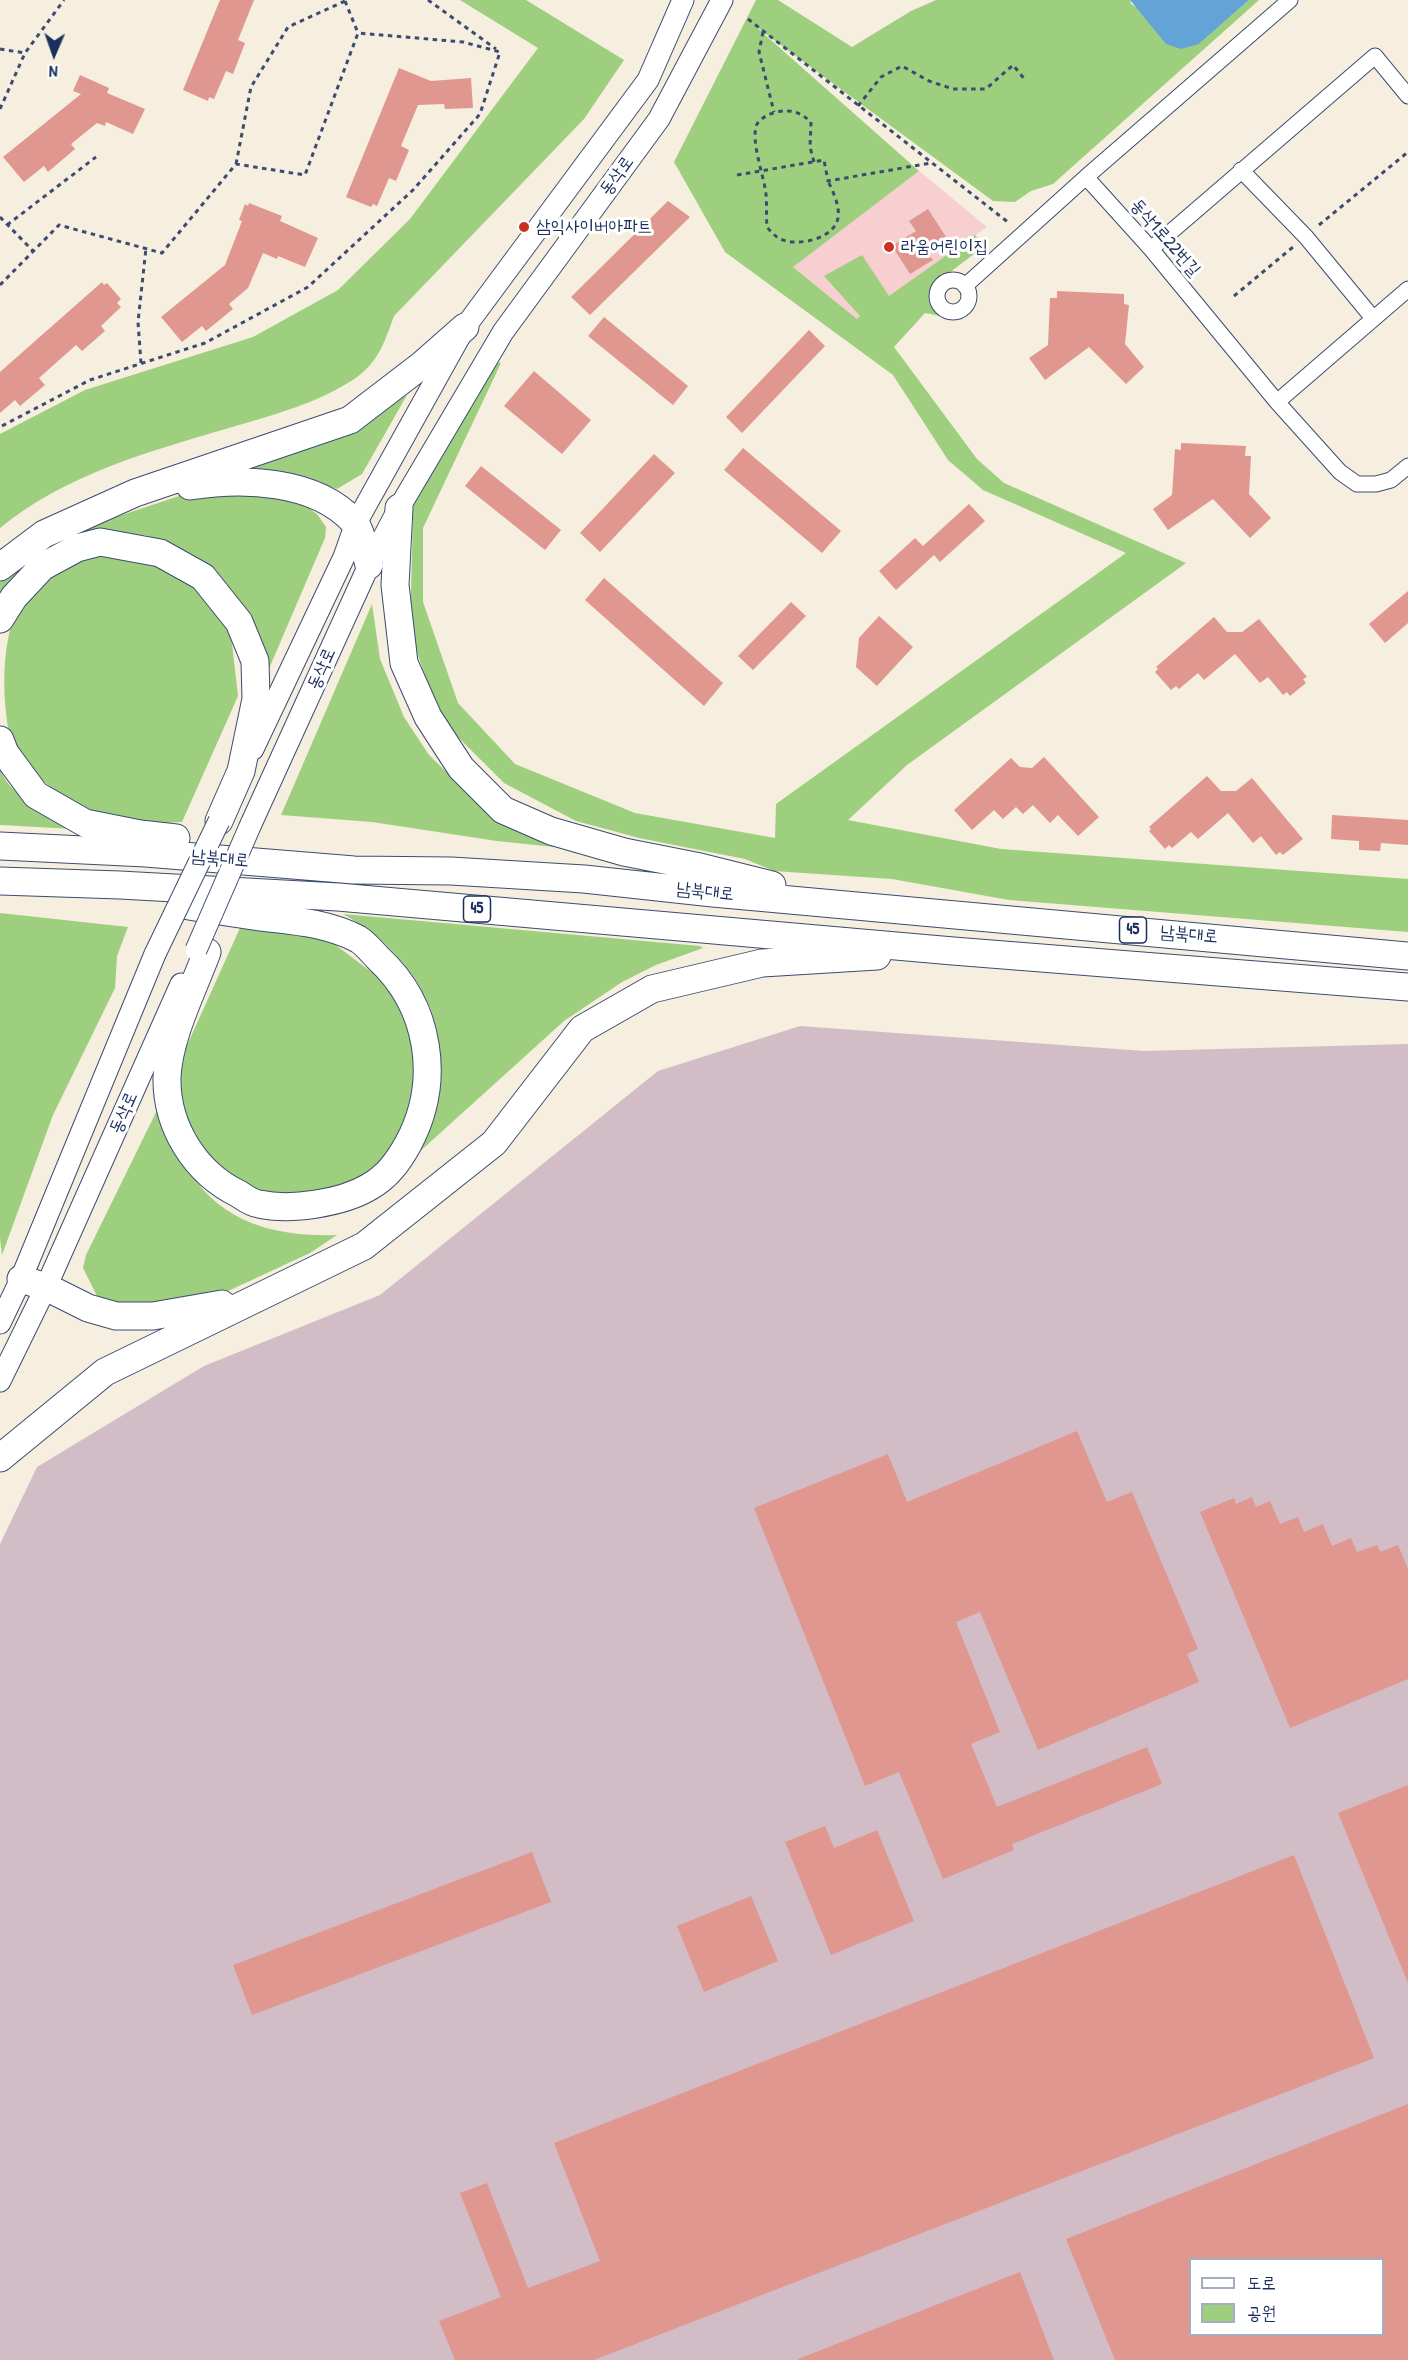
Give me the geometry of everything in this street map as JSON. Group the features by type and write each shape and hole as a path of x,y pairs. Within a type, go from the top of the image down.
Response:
{"highway":[{"path":"0,567 44,534 135,493 350,420 423,364 465,327"},
{"path":"135,493 213,483 263,482 325,498 356,523 369,565"},
{"path":"399,508 395,585 404,663 428,717 461,768 503,810 551,831 624,852 700,867 857,906"},
{"path":"0,619 14,597 42,567 77,548 100,542 160,554 203,577 240,622 255,661 256,699 241,771 219,820"},
{"path":"0,740 5,753 36,795 85,823 140,834 312,852 451,871"},
{"name":"남북대로","path":"0,846 146,854 354,870 451,871 584,879 1408,956"},
{"name":"남북대로","path":"0,881 338,897 953,951 1408,987"},
{"path":"31,883 319,924 359,940 396,975 414,1009 427,1052 428,1086 416,1128 396,1166 371,1186 342,1200 297,1206 258,1204 227,1189 201,1167 187,1149 177,1127 170,1103 167,1079 170,1053 201,951"},
{"path":"0,1458 105,1372 364,1246 494,1143 582,1029 652,988 762,963 953,951"},
{"path":"34,1283 88,1308 116,1316 153,1316 263,1296"}],"main road":[{"name":"동삭로","path":"0,1381 155,954 344,557 356,523 465,327 648,80 683,0"},
{"name":"동삭로","path":"0,1323 34,1283 201,951 251,824 369,565 399,508 503,333 659,119 722,0"}],"street":[{"path":"965,286 1086,177 1290,0"},
{"path":"1151,249 1375,56 1408,96"},
{"path":"1241,170 1306,237 1372,317"},
{"name":"동삭1로22번길","path":"1086,177 1151,249 1277,402 1340,472 1357,484 1376,484 1392,480 1408,466"},
{"path":"1277,402 1408,288"}],"path":[{"path":"0,108 25,53 64,0"},
{"path":"428,0 500,52"},
{"path":"0,285 59,225 162,253 236,164 251,87 288,27 344,1 358,33 305,175 236,164"},
{"path":"748,19 1009,223"},
{"path":"763,32 759,52 774,112"},
{"path":"358,33 463,42 500,52"},
{"path":"0,49 25,53"},
{"path":"0,427 90,380 205,343 308,287 413,190 480,114 500,52"},
{"path":"858,106 881,77 902,66 929,81 953,89 986,89 1013,65 1026,81"},
{"path":"737,175 763,171 814,162 824,160 828,181 836,201 838,218 833,230 812,239 786,241 773,235 767,227 767,197 763,171 757,150 755,134 758,124 774,112 791,110 804,116 811,122 810,147 814,162"},
{"path":"1315,228 1408,152"},
{"path":"7,225 96,157"},
{"path":"828,181 931,163"},
{"path":"0,218 33,251"},
{"path":"1234,296 1298,243"},
{"path":"141,363 138,322 146,248"}],"shaded area":[{"name":"라움어린이집","path":"919,171 987,227 857,319 792,266"},
{"path":"800,1026 1144,1051 1408,1044 1408,2360 0,2360 0,1544 37,1467 204,1366 380,1295 658,1071"}],"green space":[{"path":"460,0 526,0 624,60 584,119 394,316 376,357 357,377 312,401 139,456 80,479 25,509 0,528 0,434 85,390 253,337 338,290 410,219 538,48"},
{"path":"756,0 778,0 852,47 911,11 936,0 1130,0 1131,4 1199,44 1249,0 1259,0 1053,184 1031,191 1015,202 993,201 755,26 919,171 793,267 857,319 860,316 824,276 862,255 889,296 975,235 979,240 978,251 937,282 936,301 946,317 925,313 894,347 977,459 1004,483 1186,563 907,765 848,820 1001,849 1408,879 1408,932 1009,900 892,879 774,871 745,859 639,838 576,821 504,783 441,720 410,633 413,509 417,494 492,361 501,363 423,528 423,602 458,703 515,764 635,813 775,838 776,804 1126,553 983,490 948,460 893,375 725,252 674,162"},
{"path":"407,395 362,474 337,489 297,476 243,470 326,441"},
{"path":"194,491 296,499 317,514 326,527 325,538 262,685 252,636 171,546 145,535 100,533 0,599 0,582 36,552 101,522"},
{"path":"112,553 152,563 191,580 231,635 238,696 182,822 127,823 72,802 38,776 10,736 5,697 6,652 10,630 26,593 39,580 56,570 74,562"},
{"path":"372,604 380,659 404,717 429,755 461,786 564,848 497,841 372,822 281,815"},
{"path":"0,770 13,789 22,797 74,829 0,825"},
{"path":"0,913 128,927 117,956 115,988 53,1115 2,1255 0,1238"},
{"path":"343,914 703,948 656,965 622,982 564,1021 406,1164 439,1078 440,1052 436,1027 417,982 402,962 385,944"},
{"path":"240,928 318,936 329,940 386,983 413,1028 415,1107 393,1149 364,1177 322,1196 259,1195 211,1164 183,1114 178,1079 184,1052"},
{"path":"164,1096 172,1137 179,1157 205,1191 220,1205 237,1216 275,1230 337,1235 310,1253 226,1292 134,1309 99,1300 83,1268 86,1255"}],"water":[{"path":"1130,0 1249,0 1199,44 1181,49 1166,44"}],"building":[{"path":"220,0 254,0 238,40 245,43 233,74 226,71 214,99 209,97 208,101 183,90"},
{"path":"399,68 431,81 471,78 473,108 445,109 444,104 418,105 401,146 409,150 396,181 389,178 377,206 373,204 371,207 346,197"},
{"path":"80,75 109,88 107,93 145,109 133,134 106,122 105,126 97,123 71,144 75,149 48,172 44,166 24,182 3,157 81,94 73,91"},
{"path":"668,201 690,217 590,315 571,297"},
{"path":"249,203 282,216 280,221 318,238 305,267 278,256 277,259 263,253 248,288 229,304 233,309 206,331 202,326 182,342 161,317 225,265 242,221 239,220 245,204 248,206"},
{"path":"928,209 948,240 928,253 933,260 910,274 892,246 916,231 909,221"},
{"path":"102,282 104,285 107,283 121,299 117,303 121,307 101,326 105,331 82,351 76,345 39,378 45,385 20,406 15,400 0,413 0,372"},
{"path":"1057,291 1124,294 1124,304 1129,305 1125,344 1144,367 1126,384 1089,347 1045,380 1029,358 1048,345 1050,298 1057,298"},
{"path":"604,317 688,386 673,405 588,336"},
{"path":"809,330 825,346 742,433 726,417"},
{"path":"534,371 591,420 562,454 504,406"},
{"path":"1181,443 1246,446 1245,456 1251,456 1249,494 1271,518 1250,538 1213,499 1168,530 1153,509 1172,495 1175,449 1181,450"},
{"path":"743,448 841,531 822,553 724,470"},
{"path":"654,454 675,473 600,552 580,533"},
{"path":"481,466 561,530 545,550 465,486"},
{"path":"969,504 985,521 940,562 934,555 896,590 879,571 915,538 923,546"},
{"path":"604,578 723,683 704,706 585,600"},
{"path":"1408,591 1408,623 1385,643 1369,624"},
{"path":"791,602 806,616 753,670 738,656"},
{"path":"879,616 913,647 877,686 856,667 859,638"},
{"path":"1214,617 1227,632 1242,632 1259,619 1307,677 1303,679 1306,683 1290,696 1287,692 1283,695 1268,677 1260,683 1235,654 1204,680 1198,673 1179,689 1176,686 1171,690 1155,672 1158,669 1156,667"},
{"path":"1044,757 1099,817 1078,836 1058,815 1050,823 1033,805 1023,814 1016,807 1003,819 994,810 972,830 954,810 1011,758 1020,767 1032,768"},
{"path":"1207,776 1221,791 1236,791 1252,778 1303,839 1283,855 1280,852 1276,855 1261,836 1253,843 1228,813 1198,839 1191,832 1172,848 1169,845 1165,849 1149,831 1151,829 1149,827"},
{"path":"1332,815 1408,820 1408,845 1381,843 1380,851 1359,850 1359,841 1331,839"},
{"path":"1077,1431 1107,1502 1132,1492 1198,1649 1187,1654 1199,1682 1038,1750 980,1612 956,1622 1000,1732 971,1744 997,1807 1147,1747 1162,1784 1012,1844 1014,1850 943,1879 899,1772 865,1786 754,1508 888,1454 907,1502"},
{"path":"1252,1497 1256,1507 1270,1501 1280,1524 1298,1517 1304,1532 1323,1524 1332,1546 1351,1538 1357,1552 1377,1545 1380,1552 1398,1545 1408,1569 1408,1679 1290,1728 1200,1512 1234,1498 1236,1504"},
{"path":"1408,1785 1408,1983 1338,1813"},
{"path":"825,1826 834,1848 877,1830 914,1921 831,1955 785,1842"},
{"path":"532,1852 551,1902 252,2015 233,1965"},
{"path":"1294,1855 1374,2058 594,2360 455,2360 439,2321 501,2297 460,2193 487,2183 528,2288 600,2261 554,2143"},
{"path":"751,1896 778,1961 704,1992 677,1926"},
{"path":"1408,2104 1408,2360 1115,2360 1066,2239"},
{"path":"1020,2272 1054,2360 798,2360 798,2359"}],"place":[{"name":"삼익사이버아파트","path":"524,227"},
{"name":"라움어린이집","path":"889,247"}]}
